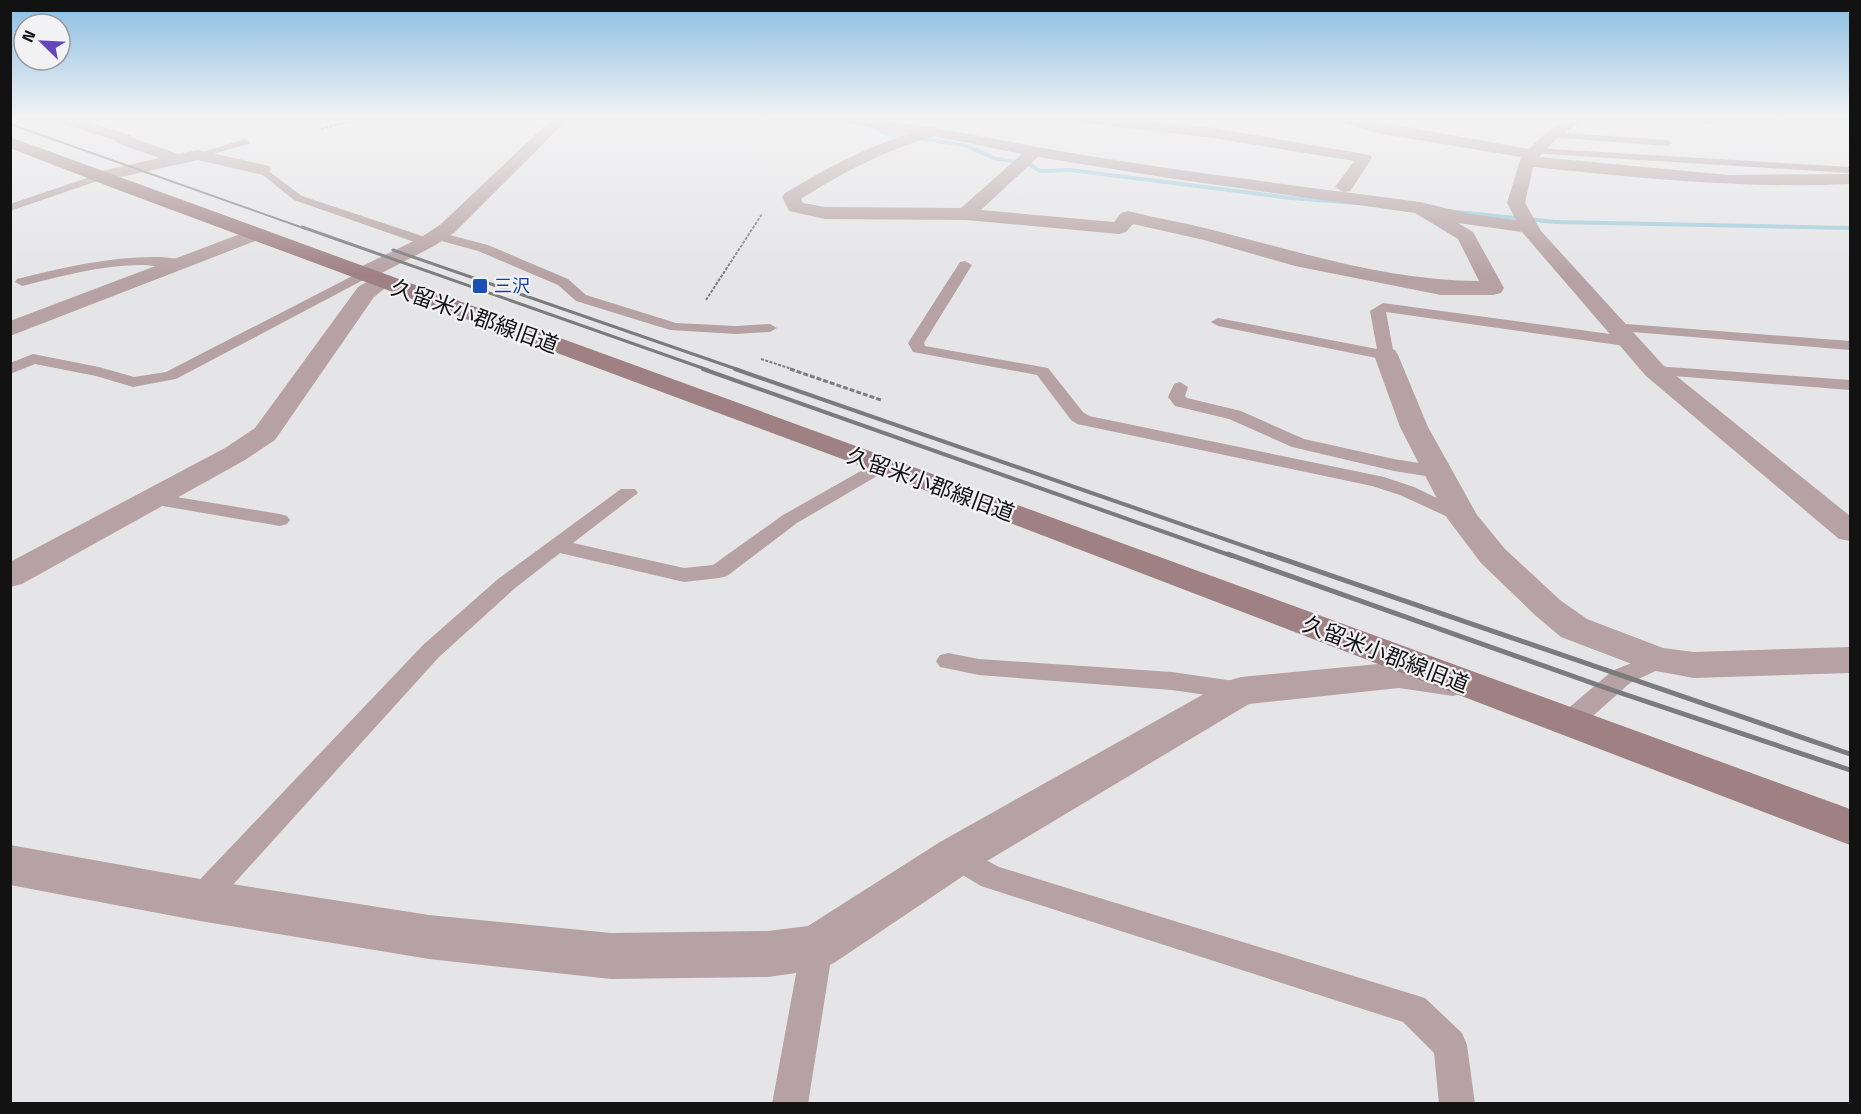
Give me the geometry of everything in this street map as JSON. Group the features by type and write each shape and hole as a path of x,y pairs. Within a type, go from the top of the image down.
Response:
{"street":[{"name":"久留米小郡線旧道","path":"84,171 882,465 1567,724 1851,827"},
{"path":"99,177 125,171"},
{"path":"10,576 235,454 265,434 366,292 372,278 433,239 506,171"},
{"path":"834,171 791,197 796,207 825,213 966,214 1119,228 1136,210 1306,262 1441,288 1493,288 1466,236 1420,208"},
{"path":"966,214 1013,171"},
{"path":"1150,171 1420,208 1470,220 1529,227"},
{"path":"1158,189 1173,171"},
{"path":"1344,187 1355,171"},
{"path":"1526,171 1516,203 1529,227 1619,334 1654,371 1851,532"},
{"path":"1631,171 1772,179 1851,179"},
{"path":"10,329 256,234"},
{"path":"1386,355 1414,427 1463,518 1493,556 1548,608 1574,628 1658,660 1694,665 1851,660"},
{"path":"10,865 200,900 429,937 611,956 768,954 817,947 956,856 1241,691 1399,675 1461,683"}],"lane":[{"path":"264,171 298,198 433,239 483,248 563,282 581,298 675,327 770,328"},
{"path":"10,208 99,177"},
{"path":"22,282 86,265 128,261 181,263"},
{"path":"965,265 916,342 918,349 1042,371 1077,416 1083,420 1377,481 1415,495 1463,518"},
{"path":"10,369 33,359 99,372 133,382 170,376 372,278"},
{"path":"1218,322 1386,355 1377,311 1383,307 1619,334 1851,346"},
{"path":"1654,371 1851,385"},
{"path":"1180,387 1176,397 1181,402 1243,417 1298,443 1394,465 1438,472"},
{"path":"556,546 684,574 719,571 790,519 882,465"},
{"path":"200,900 431,651 506,584 628,493"},
{"path":"152,499 280,520"},
{"path":"1567,724 1621,677 1658,660"},
{"path":"948,661 979,667 1172,681 1241,691"},
{"path":"956,856 991,877 1413,1009 1450,1045 1457,1104"},
{"path":"790,1104 817,947"}],"path":[{"path":"686,328 738,254 762,213"},
{"path":"760,359 881,400"}],"waterway":[{"path":"1078,171 1291,198 1356,203"},
{"path":"1450,211 1555,222 1850,228"}],"railway":[{"path":"142,171 306,229"},
{"path":"302,227 708,370"},
{"path":"393,250 739,370"},
{"path":"703,369 1232,556"},
{"path":"735,369 1273,556"},
{"path":"1228,554 1609,689 1850,770"},
{"path":"1268,554 1850,754"}],"place":[{"name":"三沢","path":"480,286"}]}
